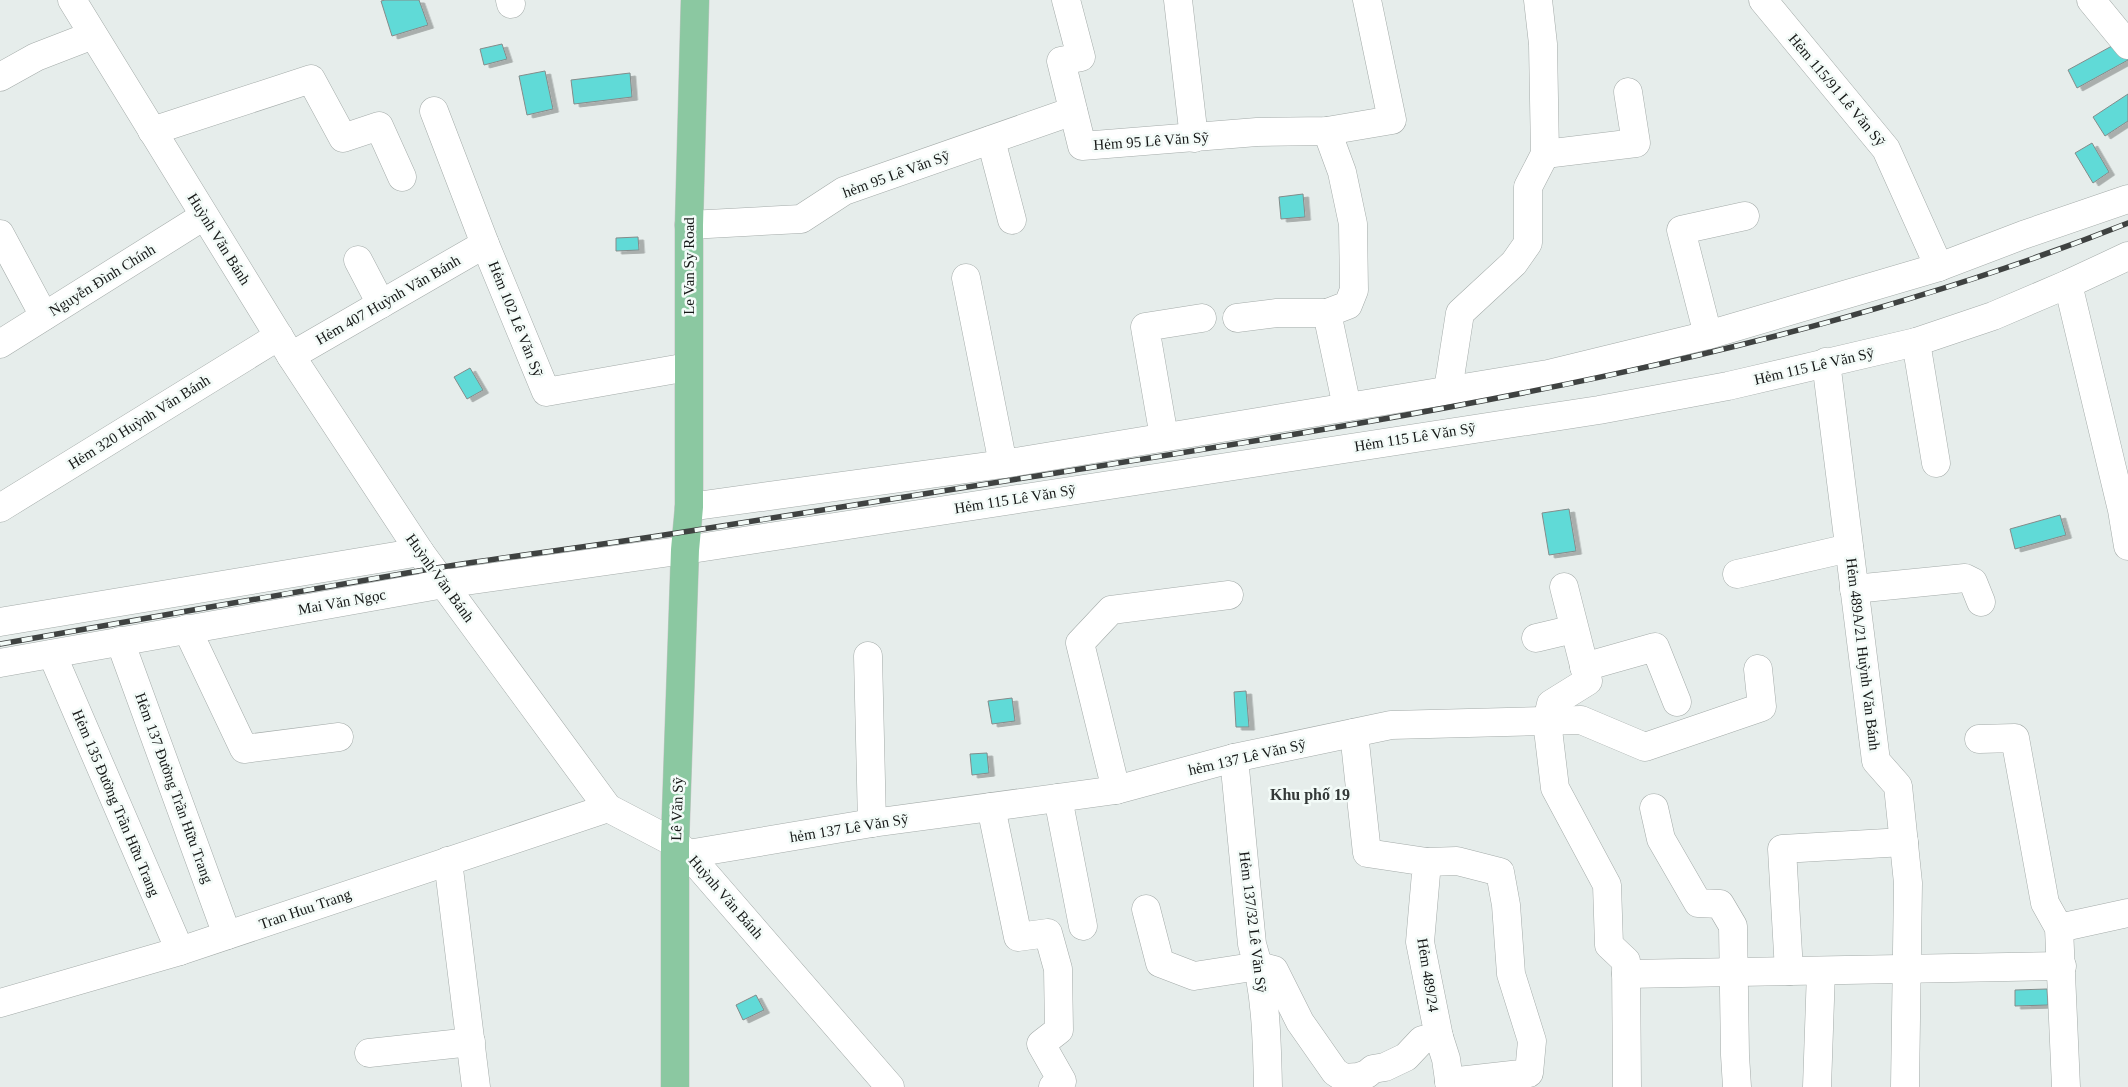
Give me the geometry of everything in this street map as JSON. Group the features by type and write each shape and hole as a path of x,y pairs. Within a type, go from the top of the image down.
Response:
{"main road":[{"name":"Le Van Sy Road","path":"685,550 688,507 689,225 695,0"},
{"name":"Lê Văn Sỹ","path":"675,1087 682,848 685,550"}],"street":[{"name":"Huỳnh Văn Bánh","path":"72,0 285,346 420,552 608,808 682,848 890,1087"},
{"name":"Hẻm 95 Lê Văn Sỹ","path":"1066,0 1081,57 1061,61 1082,146 1257,132 1327,131 1392,120 1367,0"},
{"path":"1178,0 1194,138"},
{"path":"1448,390 1460,313 1514,263 1528,243 1528,187 1545,154 1543,44 1538,0"},
{"name":"Hẻm 115/91 Lê Văn Sỹ","path":"1763,0 1886,149 1939,267"},
{"path":"2091,0 2128,45"},
{"path":"0,77 36,57 93,35"},
{"path":"152,131 311,79 343,138 379,126 402,177"},
{"path":"1545,154 1636,143 1628,92"},
{"name":"Hẻm 102 Lê Văn Sỹ","path":"434,111 485,244 546,392 688,367"},
{"name":"hẻm 95 Lê Văn Sỹ","path":"689,225 801,219 844,191 1074,111"},
{"path":"1237,318 1277,313 1327,313 1348,305 1354,290 1353,224 1342,172 1327,131"},
{"path":"991,140 1012,220"},
{"path":"688,507 1003,464 1548,374 1708,335 1939,267 2023,235 2128,199"},
{"name":"Nguyễn Đình Chính","path":"0,344 204,216"},
{"path":"1708,335 1681,230 1745,216"},
{"path":"0,234 44,316"},
{"name":"Hẻm 407 Huỳnh Văn Bánh","path":"285,346 381,304 485,244"},
{"name":"Hẻm 115 Lê Văn Sỹ","path":"685,550 1599,410 1728,386 1916,342 1993,316 2128,256"},
{"path":"358,260 381,304"},
{"path":"966,278 1003,464"},
{"path":"2068,284 2125,509 2128,546"},
{"path":"1327,313 1347,406"},
{"path":"1164,437 1146,327 1202,318"},
{"path":"1916,342 1936,463"},
{"name":"Hẻm 320 Huỳnh Văn Bánh","path":"0,508 285,346"},
{"name":"Hẻm 489A/21 Huỳnh Văn Bánh","path":"1826,362 1876,761 1898,786 1908,883 1905,1087"},
{"path":"1737,574 1849,548"},
{"name":"Mai Văn Ngọc","path":"0,663 444,584 685,550"},
{"path":"0,622 420,552"},
{"path":"1854,589 1965,578 1973,582 1981,602"},
{"path":"1564,587 1588,681 1551,704 1547,721 1555,788 1607,885 1609,945 1626,968 1627,1087"},
{"path":"1116,790 1080,642 1110,610 1229,596"},
{"path":"1536,638 1574,628"},
{"path":"187,629 244,749 339,737"},
{"name":"Hẻm 137 Đường Trần Hữu Trang","path":"120,641 228,935"},
{"path":"1584,667 1655,647 1677,702"},
{"name":"Hẻm 135 Đường Trần Hữu Trang","path":"52,654 180,952"},
{"path":"868,656 872,823"},
{"name":"hẻm 137 Lê Văn Sỹ","path":"682,848 1116,790 1234,758 1391,725 1581,720 1645,747 1762,707 1758,669"},
{"path":"1354,733 1367,853 1427,862 1457,862 1500,872 1506,905 1511,974 1532,1041 1529,1073 1449,1084"},
{"path":"1980,739 2015,738 2045,903 2059,928 2066,1087"},
{"name":"Hẻm 137/32 Lê Văn Sỹ","path":"1234,758 1252,944 1259,966 1268,1059 1268,1087"},
{"path":"1058,798 1082,926"},
{"path":"991,807 1018,937 1048,933 1058,969 1059,1030 1040,1044 1062,1081 1053,1087"},
{"name":"Tran Huu Trang","path":"0,1003 180,952 608,808"},
{"path":"1654,808 1661,839 1698,903 1720,904 1733,926 1737,1087"},
{"path":"1789,971 1782,849 1904,842"},
{"path":"448,861 476,1087"},
{"name":"Hẻm 489/24","path":"1427,862 1420,942 1439,1037 1446,1059 1449,1084"},
{"path":"1146,909 1160,963 1194,976 1259,966 1274,970 1300,1022 1335,1072 1344,1078 1367,1074 1373,1069 1385,1067 1406,1057 1422,1040 1439,1037"},
{"path":"2059,928 2128,914"},
{"path":"1626,968 1734,972 2062,966"},
{"path":"1817,1087 1821,971"},
{"path":"369,1053 471,1042"}],"building":[{"path":"419,0 428,25 392,36 381,1"},
{"path":"2121,41 2128,55 2128,60 2077,88 2068,70"},
{"path":"502,44 507,59 484,65 480,49"},
{"path":"545,71 553,109 527,115 519,76"},
{"path":"630,73 632,97 574,104 571,80"},
{"path":"2128,94 2128,121 2105,136 2093,117"},
{"path":"2092,143 2109,172 2093,183 2075,153"},
{"path":"1303,194 1305,217 1281,219 1279,197"},
{"path":"638,237 639,250 616,251 616,238"},
{"path":"470,368 483,390 467,399 454,377"},
{"path":"1569,509 1576,551 1549,555 1542,513"},
{"path":"2060,515 2066,535 2015,549 2010,529"},
{"path":"1246,691 1249,727 1236,727 1234,692"},
{"path":"1012,698 1015,721 992,724 988,701"},
{"path":"987,753 989,773 972,775 970,754"},
{"path":"2047,989 2048,1005 2015,1006 2015,990"},
{"path":"756,995 764,1010 743,1020 736,1005"}],"railway":[{"path":"0,644 430,569 657,536 1056,473 1328,429 1464,404 1600,377 1734,347 1867,311 1998,270 2128,223"}],"district":[{"name":"Khu phố 19","path":"1310,794"}]}
